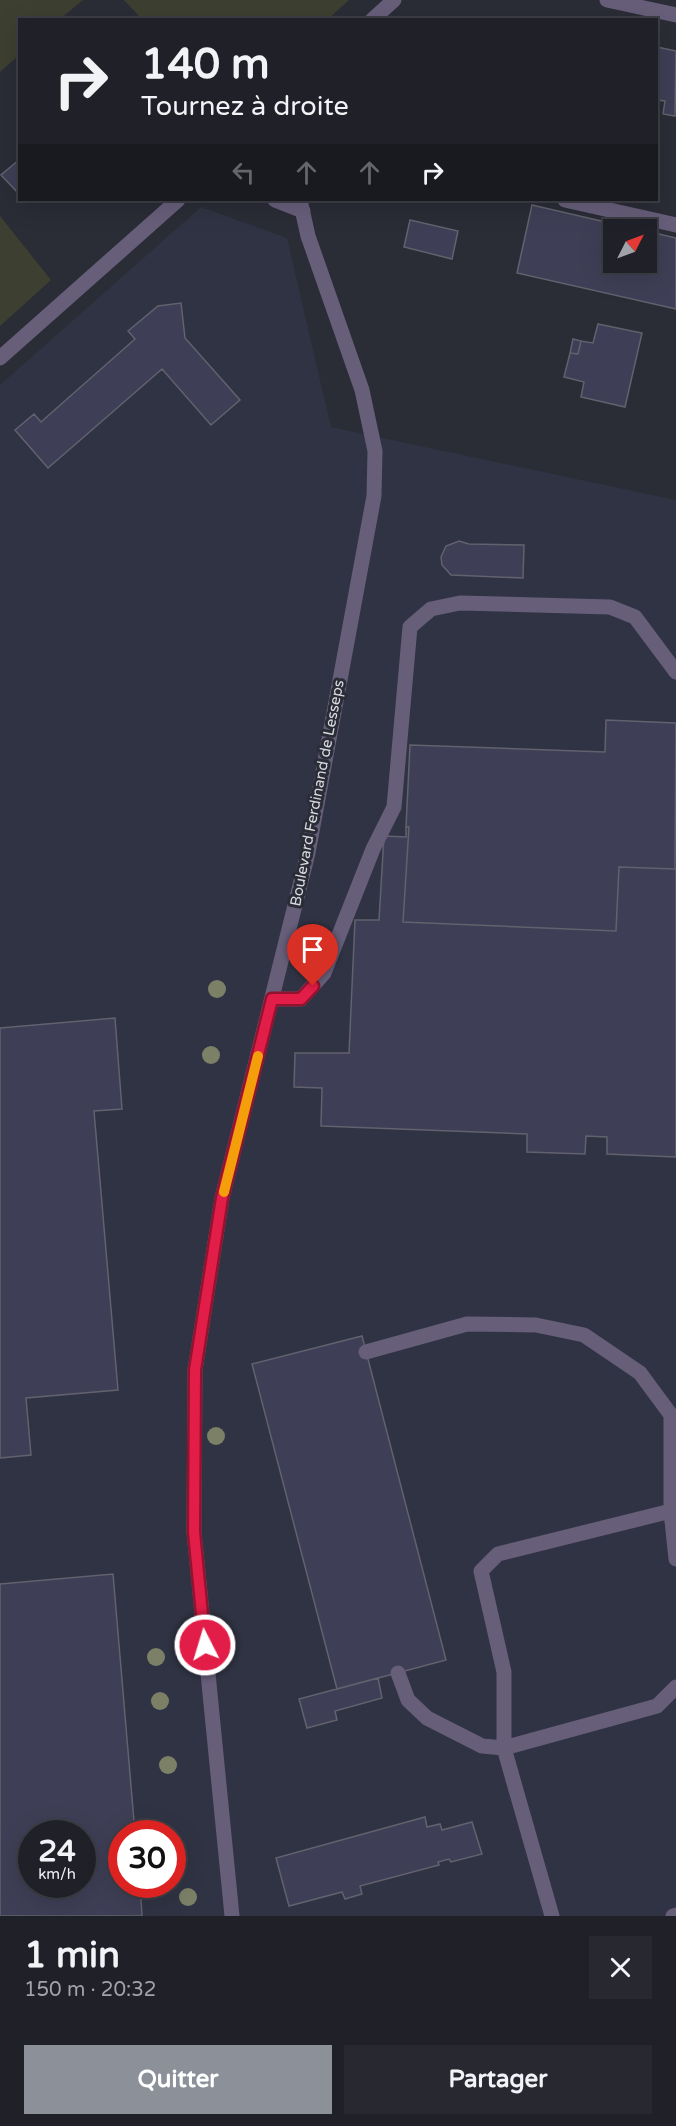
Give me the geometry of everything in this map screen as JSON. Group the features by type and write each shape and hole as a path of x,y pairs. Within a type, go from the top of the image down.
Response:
{"street":[{"path":"374,18 394,0"},
{"path":"607,0 676,15"},
{"path":"0,358 177,201"},
{"path":"280,201 301,205"},
{"path":"570,201 676,225"},
{"name":"Boulevard Ferdinand de Lesseps","path":"232,1916 194,1532 195,1370 222,1198 308,853 374,496 375,451 362,390 308,236 301,205"},
{"path":"272,999 301,999 324,973 373,849 394,807 410,627 431,609 460,603 610,607 635,617 676,672"},
{"path":"366,1352 467,1324 536,1325 584,1335 640,1373 671,1414 671,1511 676,1559"},
{"path":"552,1916 504,1748 504,1672 481,1571 498,1554 671,1511"},
{"path":"398,1673 408,1700 427,1718 482,1746 504,1748 657,1706 676,1687"}],"shaded area":[{"path":"201,207 287,238 331,427 676,500 676,1916 0,1916 0,385"}],"green space":[{"path":"0,0 83,0 61,18 18,18 18,56 0,72"},
{"path":"124,0 349,0 329,18 141,18"},
{"path":"0,216 51,280 0,326"}],"building":[{"path":"658,47 676,51 675,116 663,114 665,101 658,100"},
{"path":"18,161 18,193 1,175"},
{"path":"532,205 603,221 603,273 657,273 657,234 676,238 676,309 517,273"},
{"path":"410,220 458,231 452,259 404,247"},
{"path":"181,303 185,338 240,400 211,425 162,369 48,468 15,430 34,414 41,422 135,339 128,331 158,306"},
{"path":"598,324 642,333 625,407 581,397 584,382 564,377 570,353 578,354 581,341 593,343"},
{"path":"573,339 581,341 578,354 570,353"},
{"path":"459,541 469,544 524,545 523,578 451,575 442,565 441,557 446,546"},
{"path":"606,720 676,723 675,869 619,867 616,931 403,922 409,827 406,827 410,745 605,752"},
{"path":"406,827 409,827 403,922 616,931 619,867 676,869 676,1157 607,1154 607,1137 586,1136 585,1154 527,1152 527,1134 321,1126 322,1088 294,1087 295,1053 349,1053 355,920 379,920 384,836 406,837"},
{"path":"115,1018 122,1109 94,1111 118,1390 26,1398 31,1455 0,1458 0,1028"},
{"path":"362,1336 446,1660 337,1689 252,1364"},
{"path":"113,1574 134,1820 108,1820 108,1898 141,1898 142,1916 0,1916 0,1584"},
{"path":"378,1678 382,1698 335,1711 337,1720 307,1728 299,1699"},
{"path":"425,1817 427,1827 440,1824 442,1830 472,1822 482,1854 451,1862 449,1859 438,1862 439,1865 360,1886 362,1894 345,1899 342,1892 289,1906 276,1858"}],"slow traffic":[{"path":"224,1192 258,1056"}],"route":[{"path":"205,1645 194,1532 195,1370 222,1198 272,999 301,999 313,986"}]}
